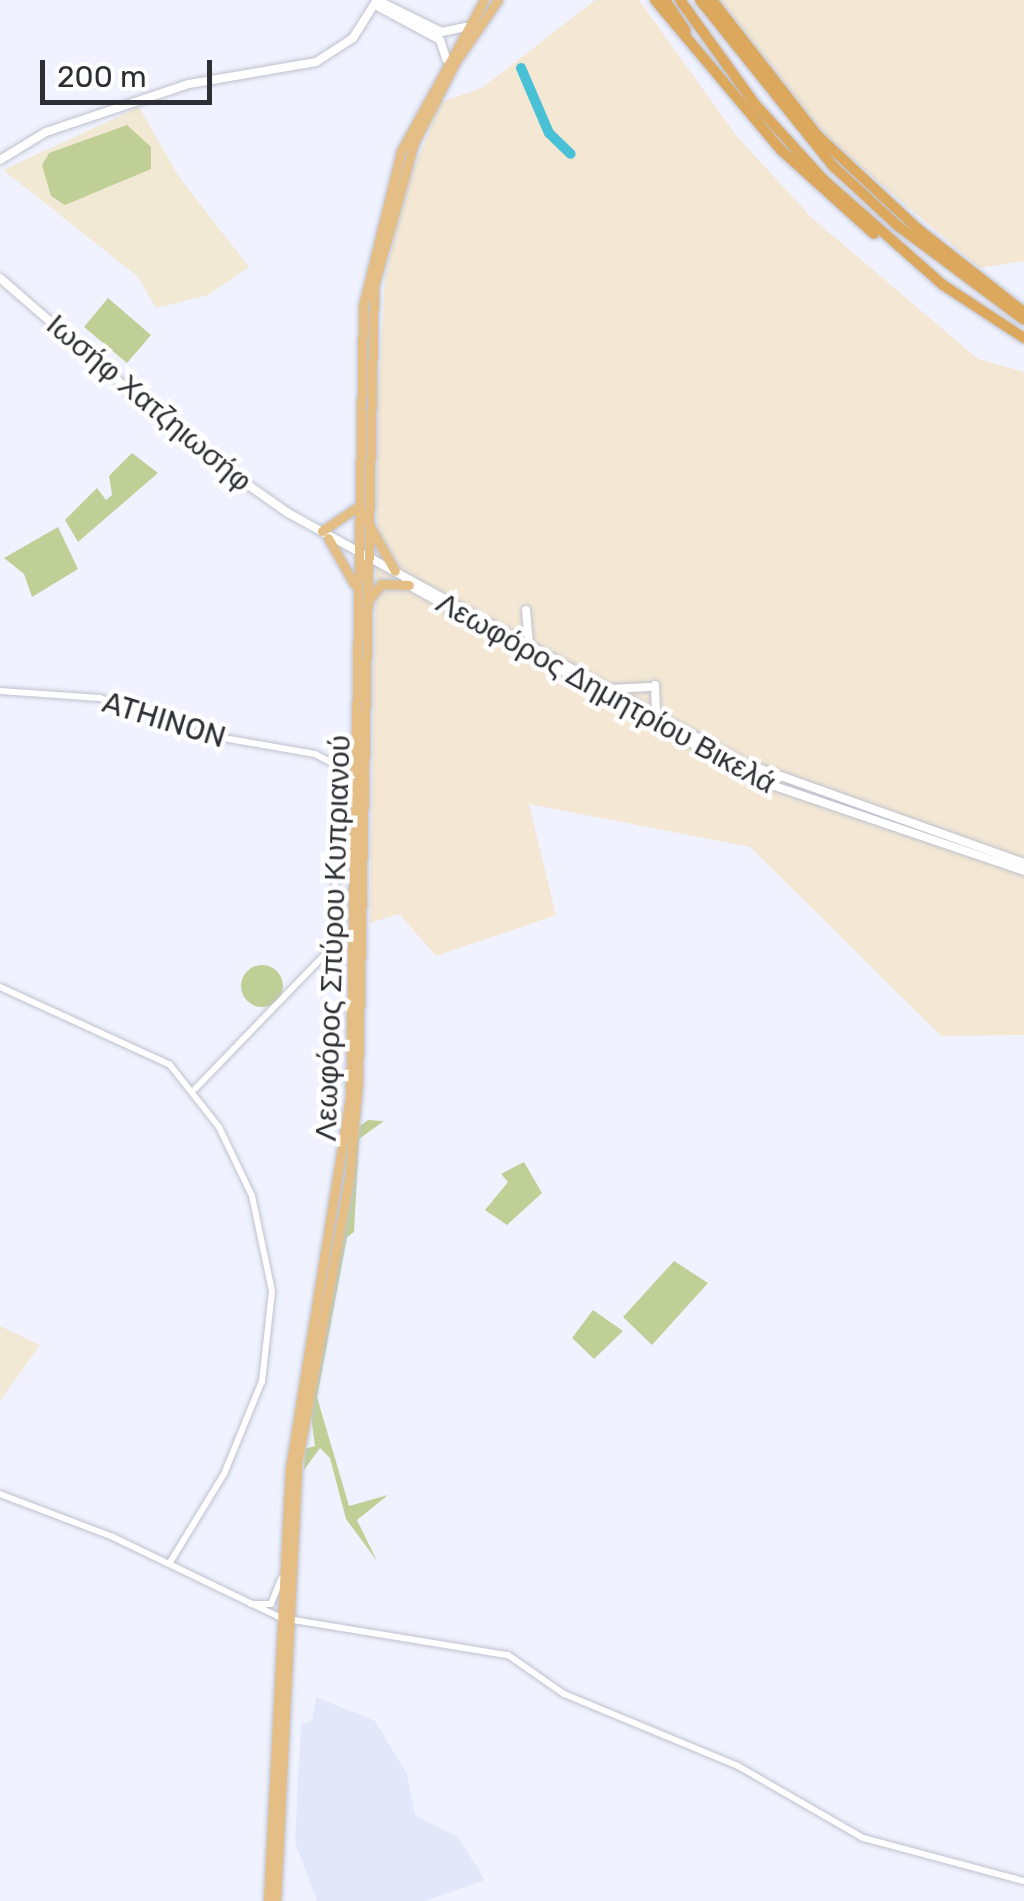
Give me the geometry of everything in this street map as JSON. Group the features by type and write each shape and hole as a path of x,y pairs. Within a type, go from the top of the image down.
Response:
{"highway":[{"path":"655,0 802,172 943,285 1024,338"},
{"path":"665,0 718,76"},
{"path":"680,0 769,120 943,285"},
{"path":"700,0 782,113 936,257 1024,316"},
{"path":"712,0 781,95 936,257"},
{"path":"836,153 1024,316"}],"main road":[{"path":"390,0 399,14"},
{"name":"Λεωφόρος Σπύρου Κυπριανού","path":"286,1619 282,1574 294,1426 350,1099 364,606 361,510 372,246 401,151 446,59 484,0"},
{"name":"Λεωφόρος Σπύρου Κυπριανού","path":"361,510 381,252 428,113 498,0"},
{"path":"0,160 46,132 189,84 316,62 346,44 376,2 440,40 446,59"},
{"path":"366,19 399,14 447,34 465,28"},
{"name":"Ιωσήφ Χατζηιωσήφ","path":"0,278 206,456 303,522 361,554"},
{"path":"356,592 325,534 361,510 395,571"},
{"name":"Λεωφόρος Σπύρου Κυπριανού","path":"276,1901 286,1619 302,1426 355,1123 356,592 361,554"},
{"name":"Λεωφόρος Δημητρίου Βικελά","path":"361,554 785,782 1024,863"},
{"name":"Λεωφόρος Δημητρίου Βικελά","path":"361,554 760,781 1024,871"},
{"path":"364,606 381,584 410,585"},
{"path":"526,610 530,644"},
{"path":"606,688 652,686 650,702 660,718"},
{"name":"Λεωφόρος Σπύρου Κυπριανού","path":"268,1901 286,1634"}],"street":[{"name":"ATHINON","path":"0,691 100,698 214,738 326,757 340,773 334,944 195,1088"},
{"path":"0,986 132,1042 195,1088 252,1196 268,1257 272,1322 245,1431 169,1564"},
{"path":"0,1494 169,1564 286,1619 508,1655 564,1694 723,1758 863,1838 1024,1880"},
{"path":"245,1603 271,1604 282,1574"}],"shaded area":[{"path":"595,0 639,0 735,134 812,218 978,359 1024,372 1024,1035 941,1036 750,847 529,804 556,915 436,956 399,914 370,923 379,385 385,279 403,196 441,102 482,88"},
{"path":"716,0 1024,0 1024,261 980,268 827,138"},
{"path":"139,107 179,177 249,267 208,295 156,308 137,276 3,170"},
{"path":"0,1326 40,1345 0,1401"},
{"path":"316,1697 375,1721 407,1774 415,1815 458,1837 485,1880 425,1901 317,1901 295,1842 301,1724 312,1721"}],"green space":[{"path":"127,125 151,147 151,169 65,205 51,196 42,165 49,153"},
{"path":"108,298 151,335 127,363 84,327"},
{"path":"132,453 158,473 78,542 65,520 97,488 106,500 112,495 109,476"},
{"path":"58,527 78,569 32,597 24,574 4,558"},
{"path":"262,965 277,971 283,986 277,1001 262,1007 247,1001 241,986 247,971"},
{"path":"368,1120 384,1121 359,1139 354,1232 347,1237 317,1397 349,1506 388,1495 357,1520 377,1561 346,1519 330,1458 320,1448 304,1470 305,1449 315,1446 310,1409 360,1126"},
{"path":"524,1162 542,1193 507,1225 485,1210 508,1182 501,1174"},
{"path":"674,1261 708,1283 652,1345 623,1317"},
{"path":"593,1310 623,1331 594,1359 572,1338"}],"waterway":[{"path":"521,68 549,133 571,154"}]}
